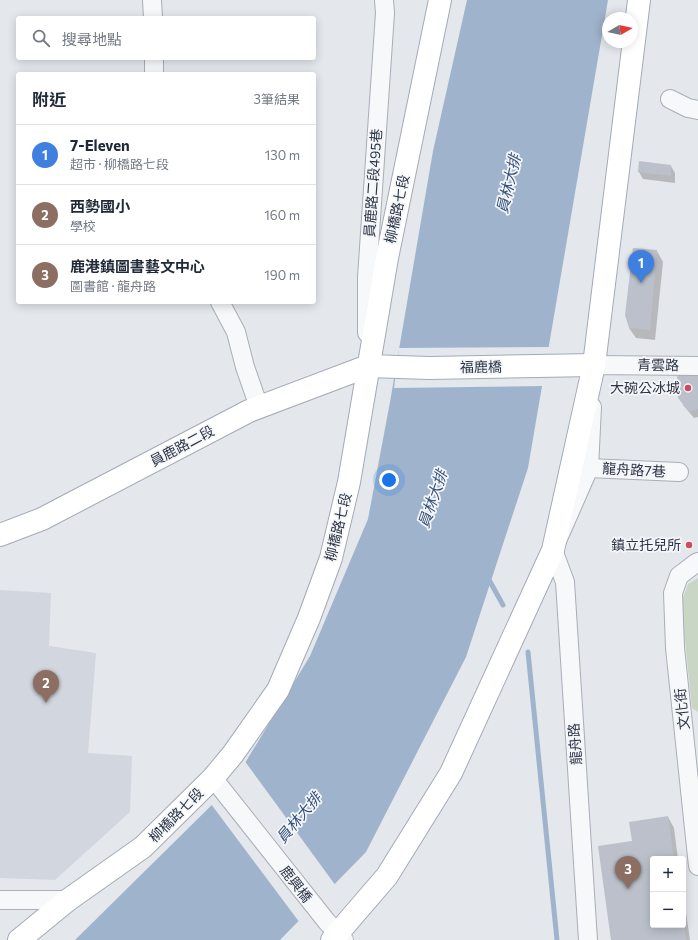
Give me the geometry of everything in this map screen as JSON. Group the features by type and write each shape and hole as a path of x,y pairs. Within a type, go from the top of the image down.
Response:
{"main road":[{"name":"柳橋路七段","path":"19,940 68,900 143,847 217,783 233,754 278,690 309,618 331,558 349,482 387,258 440,0"},
{"path":"335,934 387,876 451,773 553,550 594,365 639,0"},
{"name":"福鹿橋","path":"368,366 429,368 594,365"},
{"name":"員鹿路二段","path":"0,535 42,519 249,410 368,366"}],"street":[{"path":"152,0 153,16"},
{"name":"員鹿路二段495巷","path":"368,366 367,277 386,12 384,0"},
{"path":"154,60 154,72"},
{"path":"670,99 688,108 698,110"},
{"path":"221,304 236,332 245,367 259,407"},
{"path":"553,550 589,468 594,365"},
{"name":"青雲路","path":"594,365 698,366"},
{"name":"龍舟路7巷","path":"589,468 679,472"},
{"name":"龍舟路","path":"553,550 565,582 588,940"},
{"name":"文化街","path":"698,562 679,576 673,592 675,648 698,866"},
{"path":"683,721 698,732"},
{"name":"鹿興橋","path":"217,783 335,934"},
{"path":"0,900 68,900"}],"shaded area":[{"path":"0,590 51,593 49,646 96,653 88,753 132,756 130,812 55,880 0,878"}],"green space":[{"path":"698,578 698,712 692,708 681,603 688,584"}],"water":[{"name":"員林大排","path":"467,0 608,0 606,12 602,12 602,35 528,468 466,657 366,852 280,940 75,940 231,786 310,656 368,519 390,402 433,151"}],"pier":[{"path":"551,347 544,386 394,388 399,348"},
{"path":"244,760 336,886 300,923 211,804 229,785"}],"building":[{"path":"639,161 671,165 671,176 638,172"},
{"path":"633,248 657,250 650,330 629,328 625,315"},
{"name":"大碗公冰城","path":"677,373 698,373 698,409 689,412 678,398"},
{"path":"668,816 674,856 650,856 650,928 684,928 686,940 611,940 598,846 632,841 629,822"}],"waterway":[{"path":"488,578 503,605"},
{"path":"528,652 557,940"}],"place":[{"name":"7-Eleven","path":"641,283"},
{"name":"大碗公冰城","path":"688,388"},
{"name":"鎮立托兒所","path":"689,545"},
{"name":"西勢國小","path":"46,703"},
{"name":"鹿港鎮圖書藝文中心","path":"628,889"}]}
